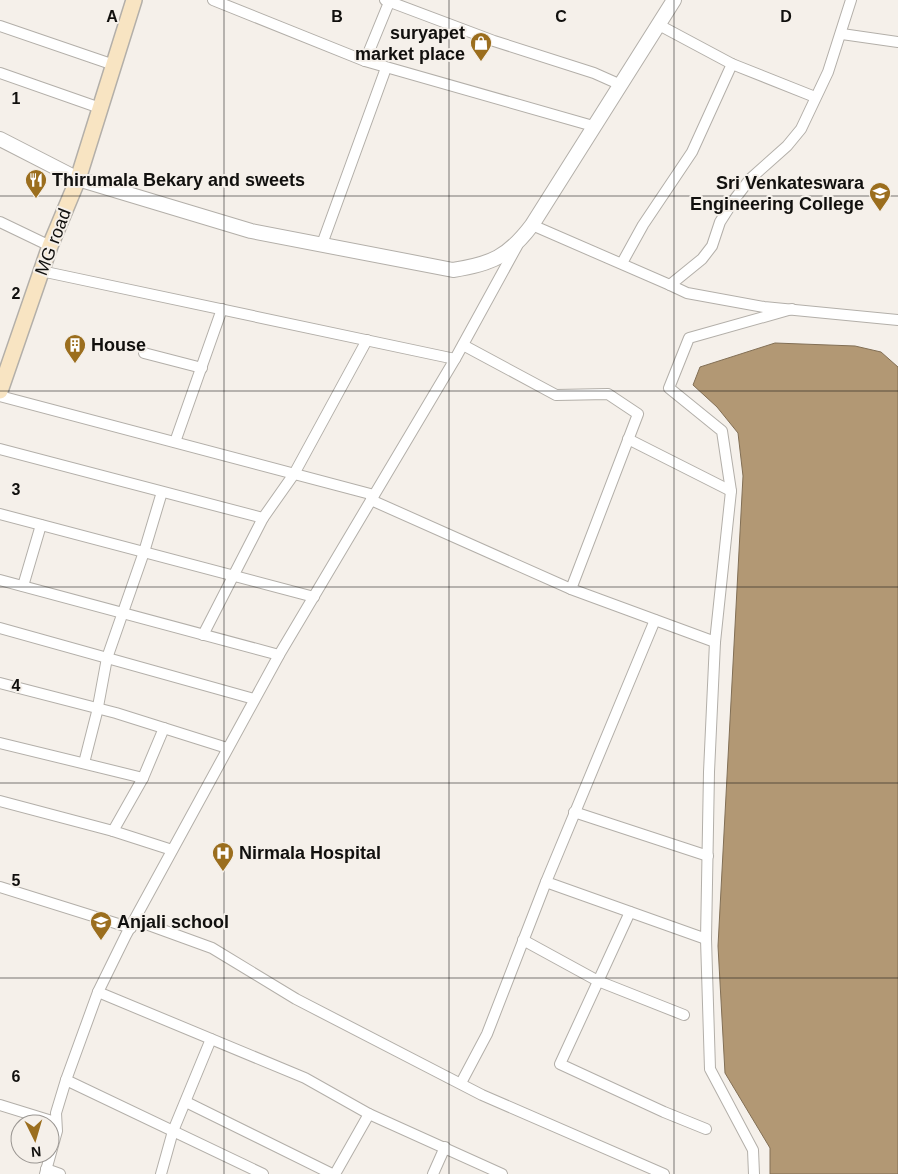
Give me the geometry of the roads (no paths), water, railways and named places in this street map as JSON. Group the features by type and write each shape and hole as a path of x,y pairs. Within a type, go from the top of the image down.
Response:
{"main road":[{"name":"MG road","path":"0,391 3,366 78,179 134,0"}],"street":[{"path":"213,0 386,68 593,126"},
{"path":"365,61 388,0 494,41 594,73 620,85"},
{"path":"57,1114 66,1080 98,992 227,748 279,655 455,359 517,245 532,226 593,126 674,0"},
{"path":"670,285 702,259 712,246 720,222 734,200 750,179 787,146 801,129 828,72 842,34 851,0"},
{"path":"659,24 732,64 815,97"},
{"path":"0,26 114,65"},
{"path":"842,34 898,42"},
{"path":"622,263 643,225 692,152 732,64"},
{"path":"322,244 386,68"},
{"path":"0,73 100,108"},
{"path":"0,139 78,179 251,231 453,270 484,265 517,245"},
{"path":"0,222 50,246"},
{"path":"532,226 622,263 687,293 792,309 898,320"},
{"path":"41,272 455,359"},
{"path":"175,442 222,309"},
{"path":"754,1174 753,1150 710,1069 706,939 715,642 731,491 722,431 669,388 689,338 792,309"},
{"path":"202,635 263,518 294,474 367,340"},
{"path":"463,345 556,395 608,394 638,414 571,589"},
{"path":"144,353 202,368"},
{"path":"0,396 294,474 372,497 571,589 715,642"},
{"path":"628,439 731,491"},
{"path":"0,449 263,518"},
{"path":"84,764 98,708 107,658 121,613 144,552 162,492"},
{"path":"0,514 314,597"},
{"path":"23,586 41,525"},
{"path":"0,580 279,655"},
{"path":"461,1083 487,1034 574,812 655,620"},
{"path":"0,628 254,700"},
{"path":"0,683 98,708 227,748"},
{"path":"113,831 143,778 164,728"},
{"path":"0,743 143,778"},
{"path":"0,800 113,831 172,850"},
{"path":"574,812 708,856"},
{"path":"546,882 706,939"},
{"path":"0,887 212,948 296,999 461,1083 664,1174"},
{"path":"630,912 560,1064 664,1112 706,1129"},
{"path":"523,940 598,981 684,1015"},
{"path":"98,992 304,1078 369,1114 502,1174"},
{"path":"161,1174 173,1131 211,1039"},
{"path":"66,1080 263,1174"},
{"path":"186,1102 334,1174 369,1114"},
{"path":"0,1105 29,1114"},
{"path":"433,1174 445,1147"},
{"path":"46,1171 60,1174"}],"place":[{"name":"suryapet market place","path":"481,62"},
{"name":"Thirumala Bekary and sweets","path":"36,199"},
{"name":"Sri Venkateswara Engineering College","path":"880,212"},
{"name":"House","path":"75,364"},
{"name":"Nirmala Hospital","path":"223,872"},
{"name":"Anjali school","path":"101,941"}]}
